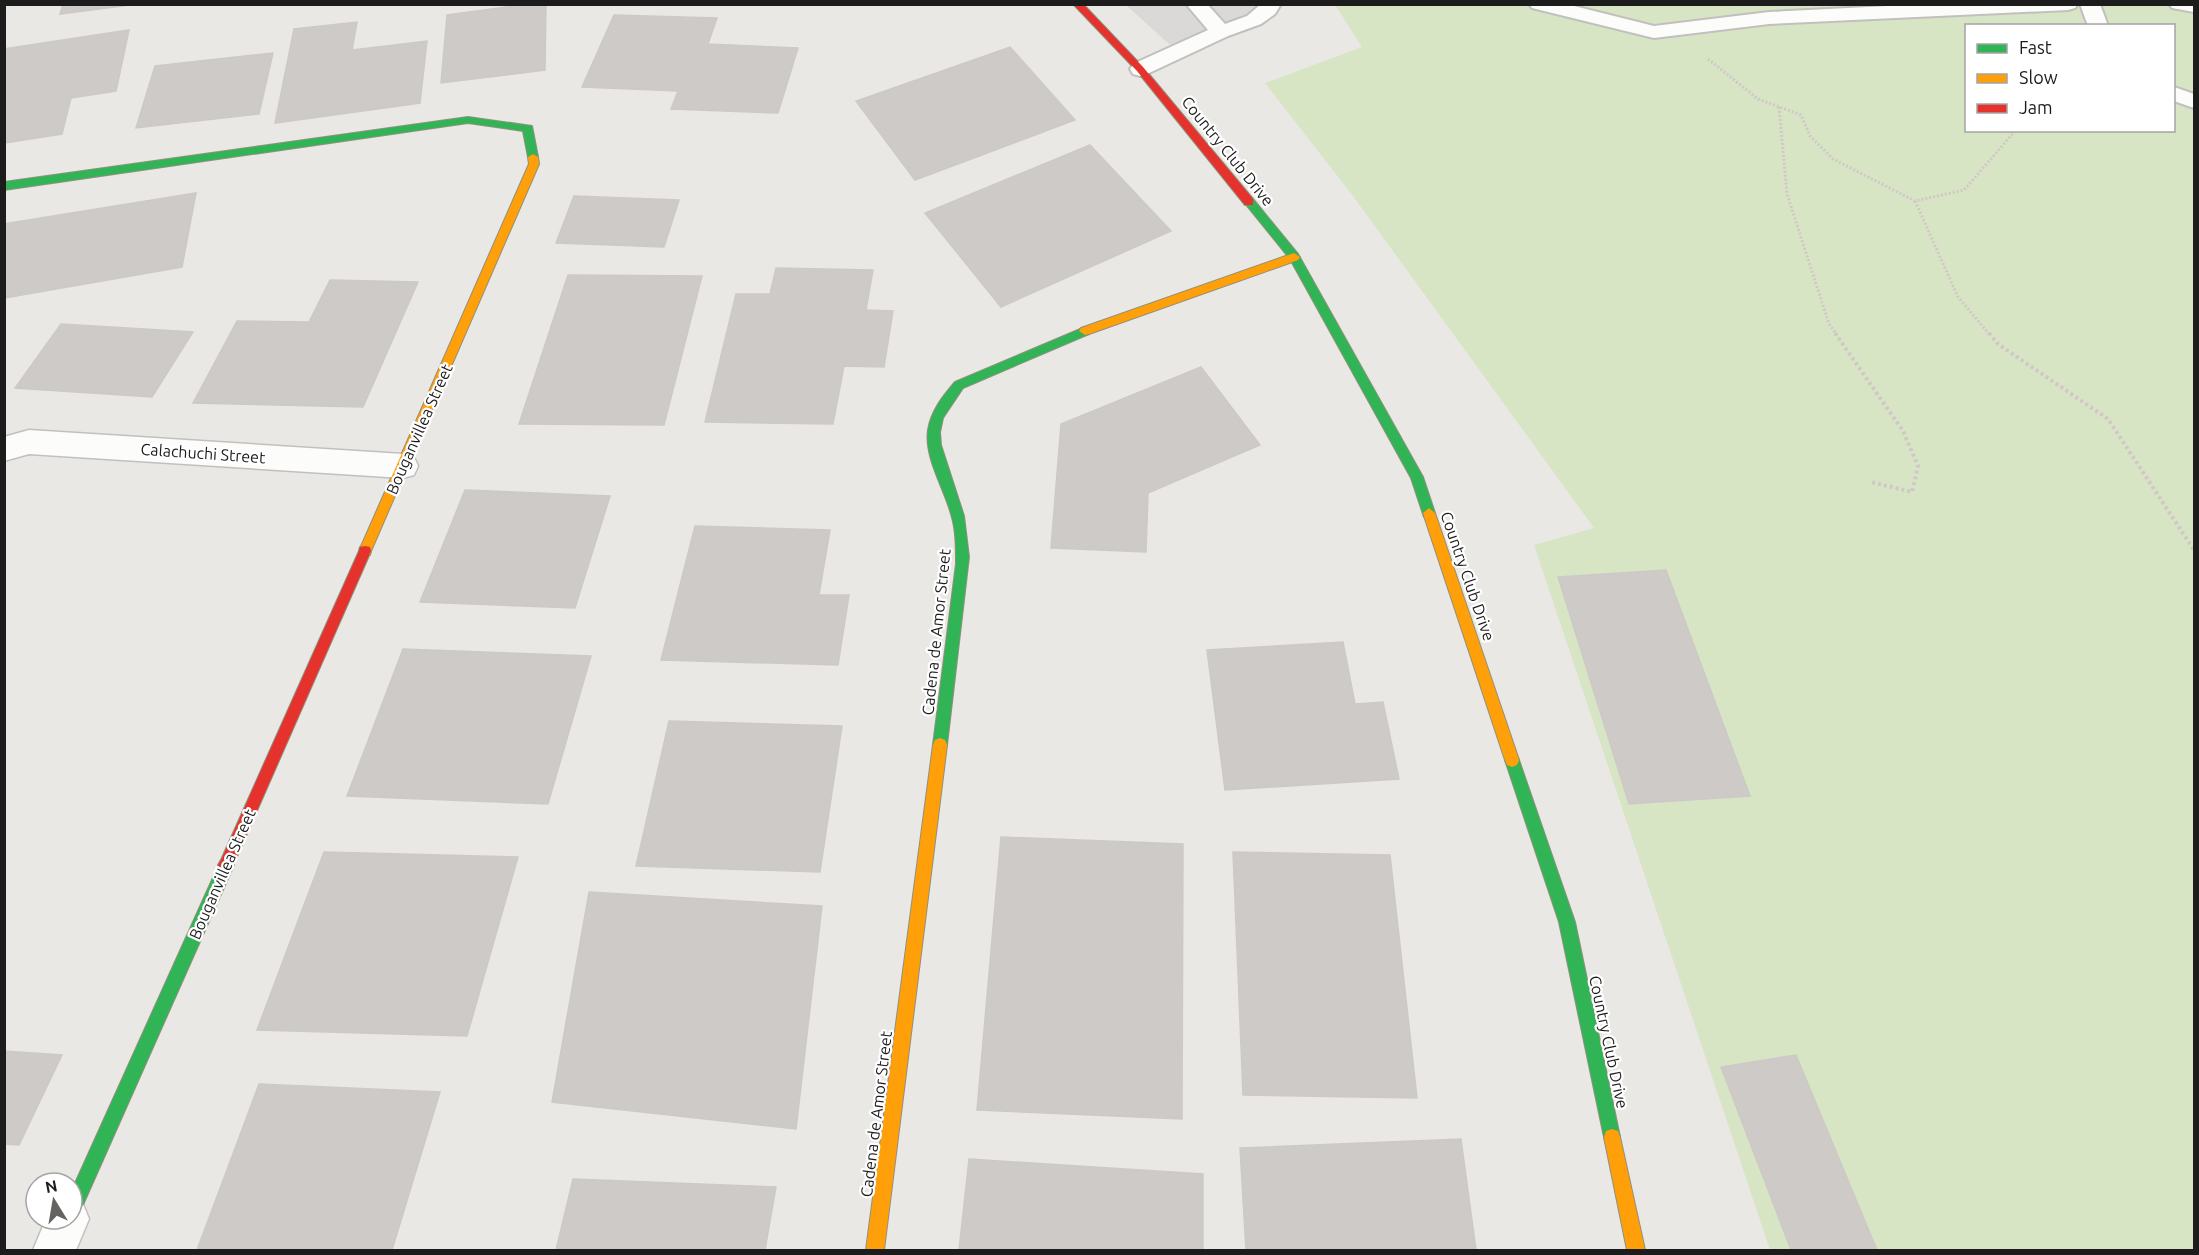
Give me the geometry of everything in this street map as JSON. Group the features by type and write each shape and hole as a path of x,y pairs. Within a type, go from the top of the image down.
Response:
{"street":[{"name":"Country Club Drive","path":"1077,4 1140,69 1294,257 1418,477 1567,922 1636,1251"},
{"name":"Bouganvillea Street","path":"4,186 468,120 528,128 534,164 403,466 84,1183"},
{"name":"Cadena de Amor Street","path":"875,1251 963,564 963,536 956,507 933,445 935,421 944,401 959,384 1079,333 1294,257"},
{"name":"Calachuchi Street","path":"4,449 28,442 403,466"},
{"path":"54,1251 63,1231"}],"lane":[{"path":"1196,4 1221,32"},
{"path":"1140,69 1221,32 1254,20 1268,10 1271,4"},
{"path":"1539,4 1654,32 1769,18 2068,4"},
{"path":"2090,4 2097,24"},
{"path":"2179,4 2194,6"},
{"path":"2175,94 2194,101"}],"path":[{"path":"1654,32 1714,62 1758,99 1801,115 1810,136 1833,159 1915,201 1958,297 1998,344 2108,419 2194,550"},
{"path":"1779,107 1787,194 1829,324 1903,431 1918,466 1912,492 1871,482"},
{"path":"1915,201 1964,190 2014,132"}],"green space":[{"path":"1335,5 2194,5 2194,1250 1770,1250 1534,545 1594,528 1353,196 1265,83 1362,47"}],"shaded area":[{"path":"1126,5 1268,5 1170,45"}],"building":[{"path":"63,4 138,4 60,14"},
{"path":"529,4 546,4 545,70 441,83 447,15"},
{"path":"614,15 717,18 708,44 798,48 778,113 671,109 678,91 582,87"},
{"path":"357,22 352,50 427,41 420,103 275,123 294,29"},
{"path":"129,30 116,91 71,98 62,134 4,143 4,49"},
{"path":"1010,47 1075,120 915,180 856,101"},
{"path":"273,53 259,114 136,128 155,66"},
{"path":"1090,145 1171,231 1001,307 925,213"},
{"path":"196,193 182,267 4,298 4,224"},
{"path":"574,196 679,200 664,247 556,243"},
{"path":"776,268 873,270 866,310 893,311 884,367 844,366 833,424 705,422 736,294 770,294"},
{"path":"568,275 702,276 664,425 519,424"},
{"path":"330,280 418,282 363,407 193,403 237,321 309,322"},
{"path":"61,324 193,332 152,397 15,388"},
{"path":"1201,367 1260,445 1148,493 1146,552 1051,548 1061,424"},
{"path":"465,490 610,496 575,608 420,602"},
{"path":"695,526 830,530 819,595 849,595 838,665 661,660"},
{"path":"1666,570 1750,796 1629,804 1558,577"},
{"path":"1343,642 1355,704 1383,702 1399,779 1225,790 1207,650"},
{"path":"403,649 591,656 548,804 347,796"},
{"path":"669,721 842,726 820,872 636,866"},
{"path":"1001,837 1183,844 1182,1119 977,1110"},
{"path":"324,852 518,857 467,1036 257,1030"},
{"path":"1233,852 1390,855 1417,1098 1243,1095"},
{"path":"589,892 822,906 796,1129 552,1102"},
{"path":"4,1051 62,1055 19,1145 4,1144"},
{"path":"1796,1055 1877,1250 1791,1250 1721,1067"},
{"path":"259,1084 440,1092 392,1250 197,1250"},
{"path":"1461,1139 1476,1250 1246,1250 1240,1148"},
{"path":"969,1159 1203,1174 1203,1250 959,1250"},
{"path":"573,1179 776,1187 765,1250 556,1250"}],"traffic: fast":[{"path":"4,186 468,120 528,128 533,157"},
{"path":"1249,202 1294,257 1417,477 1429,513"},
{"path":"940,745 963,557 958,516 935,445 934,432 937,418 945,402 959,385 1085,331"},
{"path":"1512,760 1567,922 1612,1137"},
{"path":"84,1183 226,865"}],"traffic: slow":[{"path":"365,551 534,164 533,157"},
{"path":"1085,331 1294,257"},
{"path":"1429,513 1512,760"},
{"path":"875,1250 940,745"},
{"path":"1612,1137 1636,1250"}],"traffic: jam":[{"path":"1077,4 1140,69 1249,202"},
{"path":"226,865 365,551"}]}
